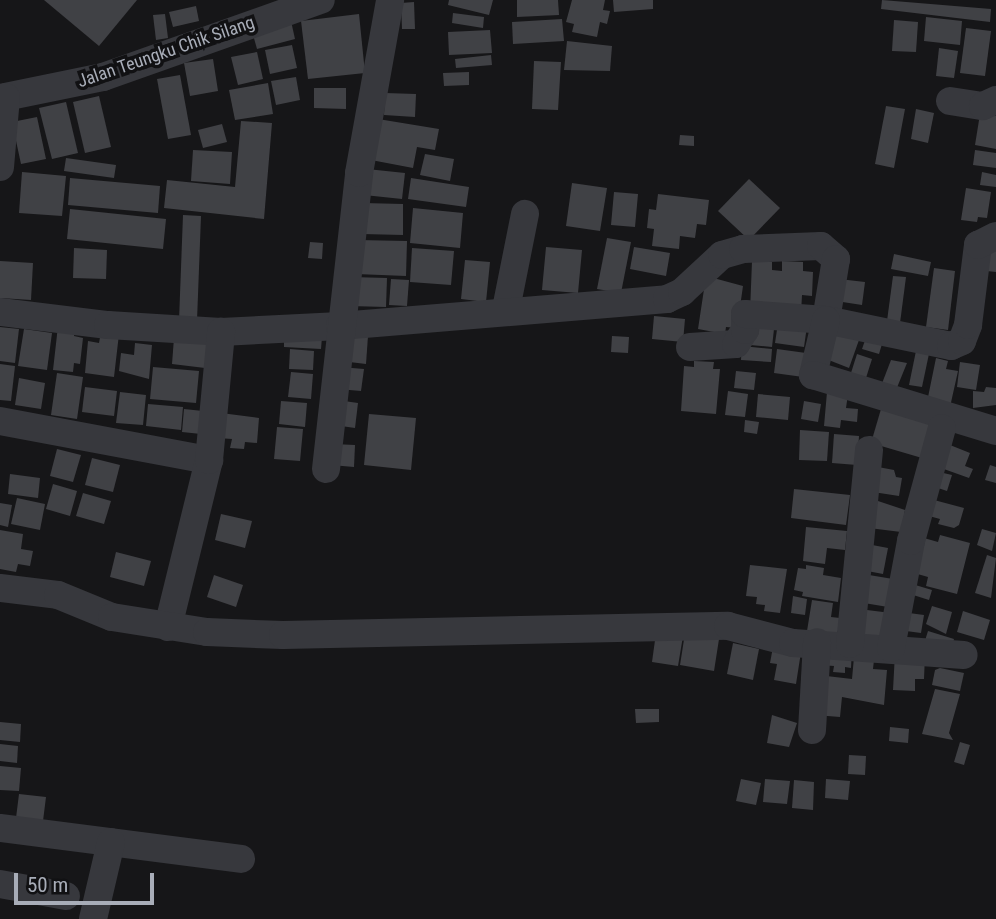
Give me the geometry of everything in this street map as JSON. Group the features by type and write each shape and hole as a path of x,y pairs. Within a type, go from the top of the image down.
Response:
{"street":[{"name":"Jalan Teungku Chik Silang","path":"3,97 103,77 279,5 321,0"},
{"path":"326,469 359,173 390,0"},
{"path":"0,167 3,97"},
{"path":"950,101 983,106 996,100"},
{"path":"506,309 525,214"},
{"path":"690,347 736,344 745,330 745,314 827,320 943,345 958,343 968,325 978,245 996,236"},
{"path":"0,312 108,325 221,331 340,326 506,309 667,299 682,292 722,255 743,249 821,246 836,259 827,320 813,375 996,431"},
{"path":"168,627 209,460 221,331"},
{"path":"0,421 209,460"},
{"path":"891,648 911,541 942,428"},
{"path":"850,644 869,450"},
{"path":"0,588 58,595 112,617 168,627 283,635 728,625 793,643 850,644 964,655"},
{"path":"812,730 817,642"},
{"path":"0,828 241,859"},
{"path":"93,919 111,842"},
{"path":"0,884 66,896"}],"building":[{"path":"44,0 137,0 99,46"},
{"path":"449,0 493,0 489,15 448,5"},
{"path":"517,0 558,0 559,15 517,17"},
{"path":"572,0 605,0 603,10 610,11 607,24 600,22 597,37 572,32 574,24 566,22"},
{"path":"613,0 653,0 653,9 614,12"},
{"path":"882,0 991,9 990,22 881,9"},
{"path":"414,2 415,29 402,29 401,3"},
{"path":"196,6 199,21 173,27 169,12"},
{"path":"453,13 484,17 483,28 452,23"},
{"path":"165,14 168,38 156,40 153,15"},
{"path":"359,14 365,73 308,79 301,21"},
{"path":"926,17 962,21 960,45 924,41"},
{"path":"562,19 564,41 513,44 512,22"},
{"path":"894,20 918,22 916,52 892,51"},
{"path":"291,21 295,39 257,49 252,31"},
{"path":"966,28 991,31 985,76 960,73"},
{"path":"490,30 492,53 449,55 448,32"},
{"path":"567,41 612,46 610,71 564,70"},
{"path":"292,45 297,68 270,74 265,50"},
{"path":"939,48 958,51 954,78 936,76"},
{"path":"257,52 263,79 238,85 231,57"},
{"path":"491,55 492,65 456,68 455,59"},
{"path":"213,59 218,91 190,96 184,63"},
{"path":"534,61 561,62 558,110 532,109"},
{"path":"469,72 469,85 444,86 443,73"},
{"path":"180,75 191,135 168,139 157,79"},
{"path":"296,77 300,100 276,105 271,81"},
{"path":"268,83 273,114 235,120 229,90"},
{"path":"314,88 346,88 346,109 314,108"},
{"path":"385,93 416,94 415,117 384,115"},
{"path":"99,96 111,147 85,153 73,102"},
{"path":"66,102 78,153 52,159 39,108"},
{"path":"886,106 905,109 894,168 875,164"},
{"path":"916,109 934,113 928,143 911,139"},
{"path":"980,114 996,116 996,149 975,145"},
{"path":"37,117 46,159 21,164 12,122"},
{"path":"378,119 439,129 435,150 417,147 413,168 371,160"},
{"path":"241,121 272,123 264,219 164,208 167,180 235,187"},
{"path":"222,124 227,142 203,148 198,130"},
{"path":"680,135 694,136 694,146 679,145"},
{"path":"193,150 232,152 230,184 191,181"},
{"path":"975,150 996,153 996,168 973,165"},
{"path":"425,154 454,159 450,181 420,175"},
{"path":"66,158 116,165 114,178 64,171"},
{"path":"367,169 405,173 402,199 364,195"},
{"path":"22,172 66,176 62,216 19,213"},
{"path":"982,172 996,175 996,187 980,185"},
{"path":"70,178 160,186 158,213 68,205"},
{"path":"411,178 469,187 466,207 408,199"},
{"path":"749,179 780,208 749,240 718,211"},
{"path":"572,183 607,188 600,231 566,226"},
{"path":"966,188 991,192 987,218 978,217 977,222 961,220"},
{"path":"614,192 638,194 635,227 611,225"},
{"path":"658,194 709,200 706,225 697,224 695,238 680,236 679,249 652,246 654,229 647,228 649,209 656,210"},
{"path":"363,203 403,204 403,235 362,234"},
{"path":"413,208 463,213 460,248 410,243"},
{"path":"70,209 166,219 163,249 67,239"},
{"path":"183,215 201,216 197,321 179,321"},
{"path":"607,238 631,242 621,293 597,289"},
{"path":"357,240 407,241 406,276 356,274"},
{"path":"310,242 323,243 322,259 308,258"},
{"path":"546,247 582,250 578,293 542,290"},
{"path":"634,247 670,253 666,276 630,269"},
{"path":"74,248 107,250 106,279 73,278"},
{"path":"412,248 454,251 451,285 410,282"},
{"path":"980,249 996,251 996,272 977,270"},
{"path":"894,254 931,262 928,276 891,269"},
{"path":"465,260 490,262 486,302 461,299"},
{"path":"0,261 33,263 31,300 0,298"},
{"path":"752,261 772,262 772,270 782,271 782,261 803,262 803,271 813,272 812,296 802,295 801,314 750,312"},
{"path":"934,268 955,271 948,330 926,327"},
{"path":"706,276 743,286 737,328 726,327 725,334 698,329"},
{"path":"893,276 906,277 900,323 887,321"},
{"path":"351,277 387,278 386,307 350,306"},
{"path":"391,279 409,280 407,306 389,305"},
{"path":"839,279 865,282 862,305 836,301"},
{"path":"654,316 685,319 683,342 652,339"},
{"path":"753,318 775,320 772,347 750,345"},
{"path":"778,323 807,326 804,347 775,343"},
{"path":"58,326 75,328 74,336 83,338 80,364 74,363 73,372 53,370"},
{"path":"0,327 19,329 15,363 0,361"},
{"path":"24,329 52,333 47,370 18,366"},
{"path":"869,329 885,334 879,354 862,349"},
{"path":"832,330 859,340 849,368 821,357"},
{"path":"101,332 119,334 114,377 85,373 88,341 99,343"},
{"path":"343,333 368,336 366,364 341,361"},
{"path":"284,336 322,337 321,349 284,347"},
{"path":"612,336 629,337 628,353 611,352"},
{"path":"174,338 208,341 205,368 172,364"},
{"path":"135,343 152,345 149,379 119,371 121,353 134,355"},
{"path":"742,346 772,349 771,362 741,360"},
{"path":"917,346 930,349 922,387 909,385"},
{"path":"290,349 314,351 313,370 289,369"},
{"path":"777,349 806,353 803,377 774,373"},
{"path":"857,354 872,359 865,381 850,376"},
{"path":"936,358 948,361 946,369 958,371 950,407 927,402"},
{"path":"891,360 907,363 896,390 881,386"},
{"path":"694,361 714,362 713,369 720,369 716,414 681,411 684,366 694,367"},
{"path":"960,362 980,365 976,390 957,387"},
{"path":"0,364 15,366 11,401 0,400"},
{"path":"153,367 199,371 196,403 150,399"},
{"path":"340,367 364,369 361,391 338,389"},
{"path":"736,371 756,373 754,390 734,388"},
{"path":"291,372 313,374 311,399 288,397"},
{"path":"57,373 83,377 77,419 51,415"},
{"path":"19,378 45,383 41,409 15,405"},
{"path":"85,387 117,391 114,416 82,412"},
{"path":"986,387 996,388 996,405 973,408 973,391 984,392"},
{"path":"728,391 748,394 745,417 725,415"},
{"path":"120,392 146,395 143,425 116,423"},
{"path":"827,392 848,394 846,408 858,409 857,422 841,420 840,428 824,426"},
{"path":"758,394 790,397 788,420 756,417"},
{"path":"337,400 358,403 355,428 334,425"},
{"path":"281,401 307,403 305,427 279,424"},
{"path":"804,401 821,404 818,422 801,419"},
{"path":"148,404 183,407 181,430 146,426"},
{"path":"184,409 203,411 201,434 182,432"},
{"path":"881,409 931,424 922,458 871,443"},
{"path":"221,413 259,418 257,443 245,442 244,449 230,448 232,439 218,438"},
{"path":"369,414 416,418 411,470 364,465"},
{"path":"745,420 759,422 757,434 744,432"},
{"path":"277,427 303,429 300,461 274,459"},
{"path":"800,430 829,432 827,461 799,460"},
{"path":"834,434 859,436 857,465 832,463"},
{"path":"333,444 355,445 354,467 331,465"},
{"path":"950,445 970,453 965,466 973,469 969,478 941,468"},
{"path":"57,449 81,455 73,482 50,476"},
{"path":"92,458 120,465 113,492 85,485"},
{"path":"990,465 996,467 996,483 985,480"},
{"path":"878,467 894,470 896,477 902,478 899,496 873,492"},
{"path":"939,472 952,475 947,491 935,487"},
{"path":"10,474 40,478 38,498 8,494"},
{"path":"53,484 77,491 70,516 46,509"},
{"path":"794,489 850,495 846,525 791,518"},
{"path":"83,493 111,501 104,524 76,516"},
{"path":"17,498 45,504 40,530 11,524"},
{"path":"875,500 905,510 901,532 869,528"},
{"path":"934,500 964,508 959,525 954,528 938,524 940,519 929,516"},
{"path":"0,503 12,505 8,527 0,525"},
{"path":"221,514 252,521 245,548 215,540"},
{"path":"806,527 847,531 845,550 827,548 825,564 803,561"},
{"path":"982,529 996,533 992,551 977,545"},
{"path":"0,530 23,534 21,549 33,551 30,566 18,564 16,572 0,569"},
{"path":"940,535 970,543 957,594 926,586 928,577 914,573 924,538 938,542"},
{"path":"867,544 888,548 883,574 862,570"},
{"path":"116,552 151,561 144,586 110,577"},
{"path":"987,555 996,558 991,598 975,593"},
{"path":"750,565 787,569 780,613 764,611 765,605 756,604 757,597 746,596"},
{"path":"806,565 824,568 823,575 841,578 838,602 802,596 803,592 794,590 798,568 806,569"},
{"path":"863,574 893,579 888,607 858,602"},
{"path":"214,575 243,585 236,607 207,597"},
{"path":"912,584 932,590 929,600 910,594"},
{"path":"793,596 807,599 805,615 791,613"},
{"path":"812,600 833,603 831,617 840,618 837,636 807,631"},
{"path":"932,606 952,612 946,634 926,624"},
{"path":"859,609 891,613 887,638 855,634"},
{"path":"963,611 990,620 984,640 957,632"},
{"path":"909,613 924,615 921,633 906,631"},
{"path":"928,631 954,639 950,653 924,644"},
{"path":"656,633 683,636 678,666 652,662"},
{"path":"685,633 719,639 714,671 680,665"},
{"path":"733,643 759,649 753,680 727,674"},
{"path":"773,647 801,652 796,684 774,680 777,664 770,663"},
{"path":"822,647 852,649 851,668 845,667 845,673 833,672 834,666 820,665"},
{"path":"895,653 925,655 924,679 915,679 915,691 893,690"},
{"path":"854,657 874,660 873,669 887,670 884,705 842,697 840,717 815,715 818,675 852,679"},
{"path":"940,668 964,673 960,691 932,685 935,670"},
{"path":"935,689 960,694 949,733 953,740 922,734"},
{"path":"635,709 659,709 659,722 636,723"},
{"path":"772,715 797,723 789,747 767,743"},
{"path":"0,722 21,724 20,742 0,740"},
{"path":"890,727 909,729 908,743 889,741"},
{"path":"960,742 970,745 964,765 954,762"},
{"path":"0,744 18,746 17,763 0,761"},
{"path":"849,755 866,756 865,775 848,774"},
{"path":"0,766 21,768 19,791 0,790"},
{"path":"741,779 761,783 756,805 736,801"},
{"path":"765,779 790,781 787,804 763,802"},
{"path":"826,779 850,781 848,800 825,798"},
{"path":"794,780 814,782 813,810 792,808"},
{"path":"19,794 46,797 43,821 16,818"}]}
